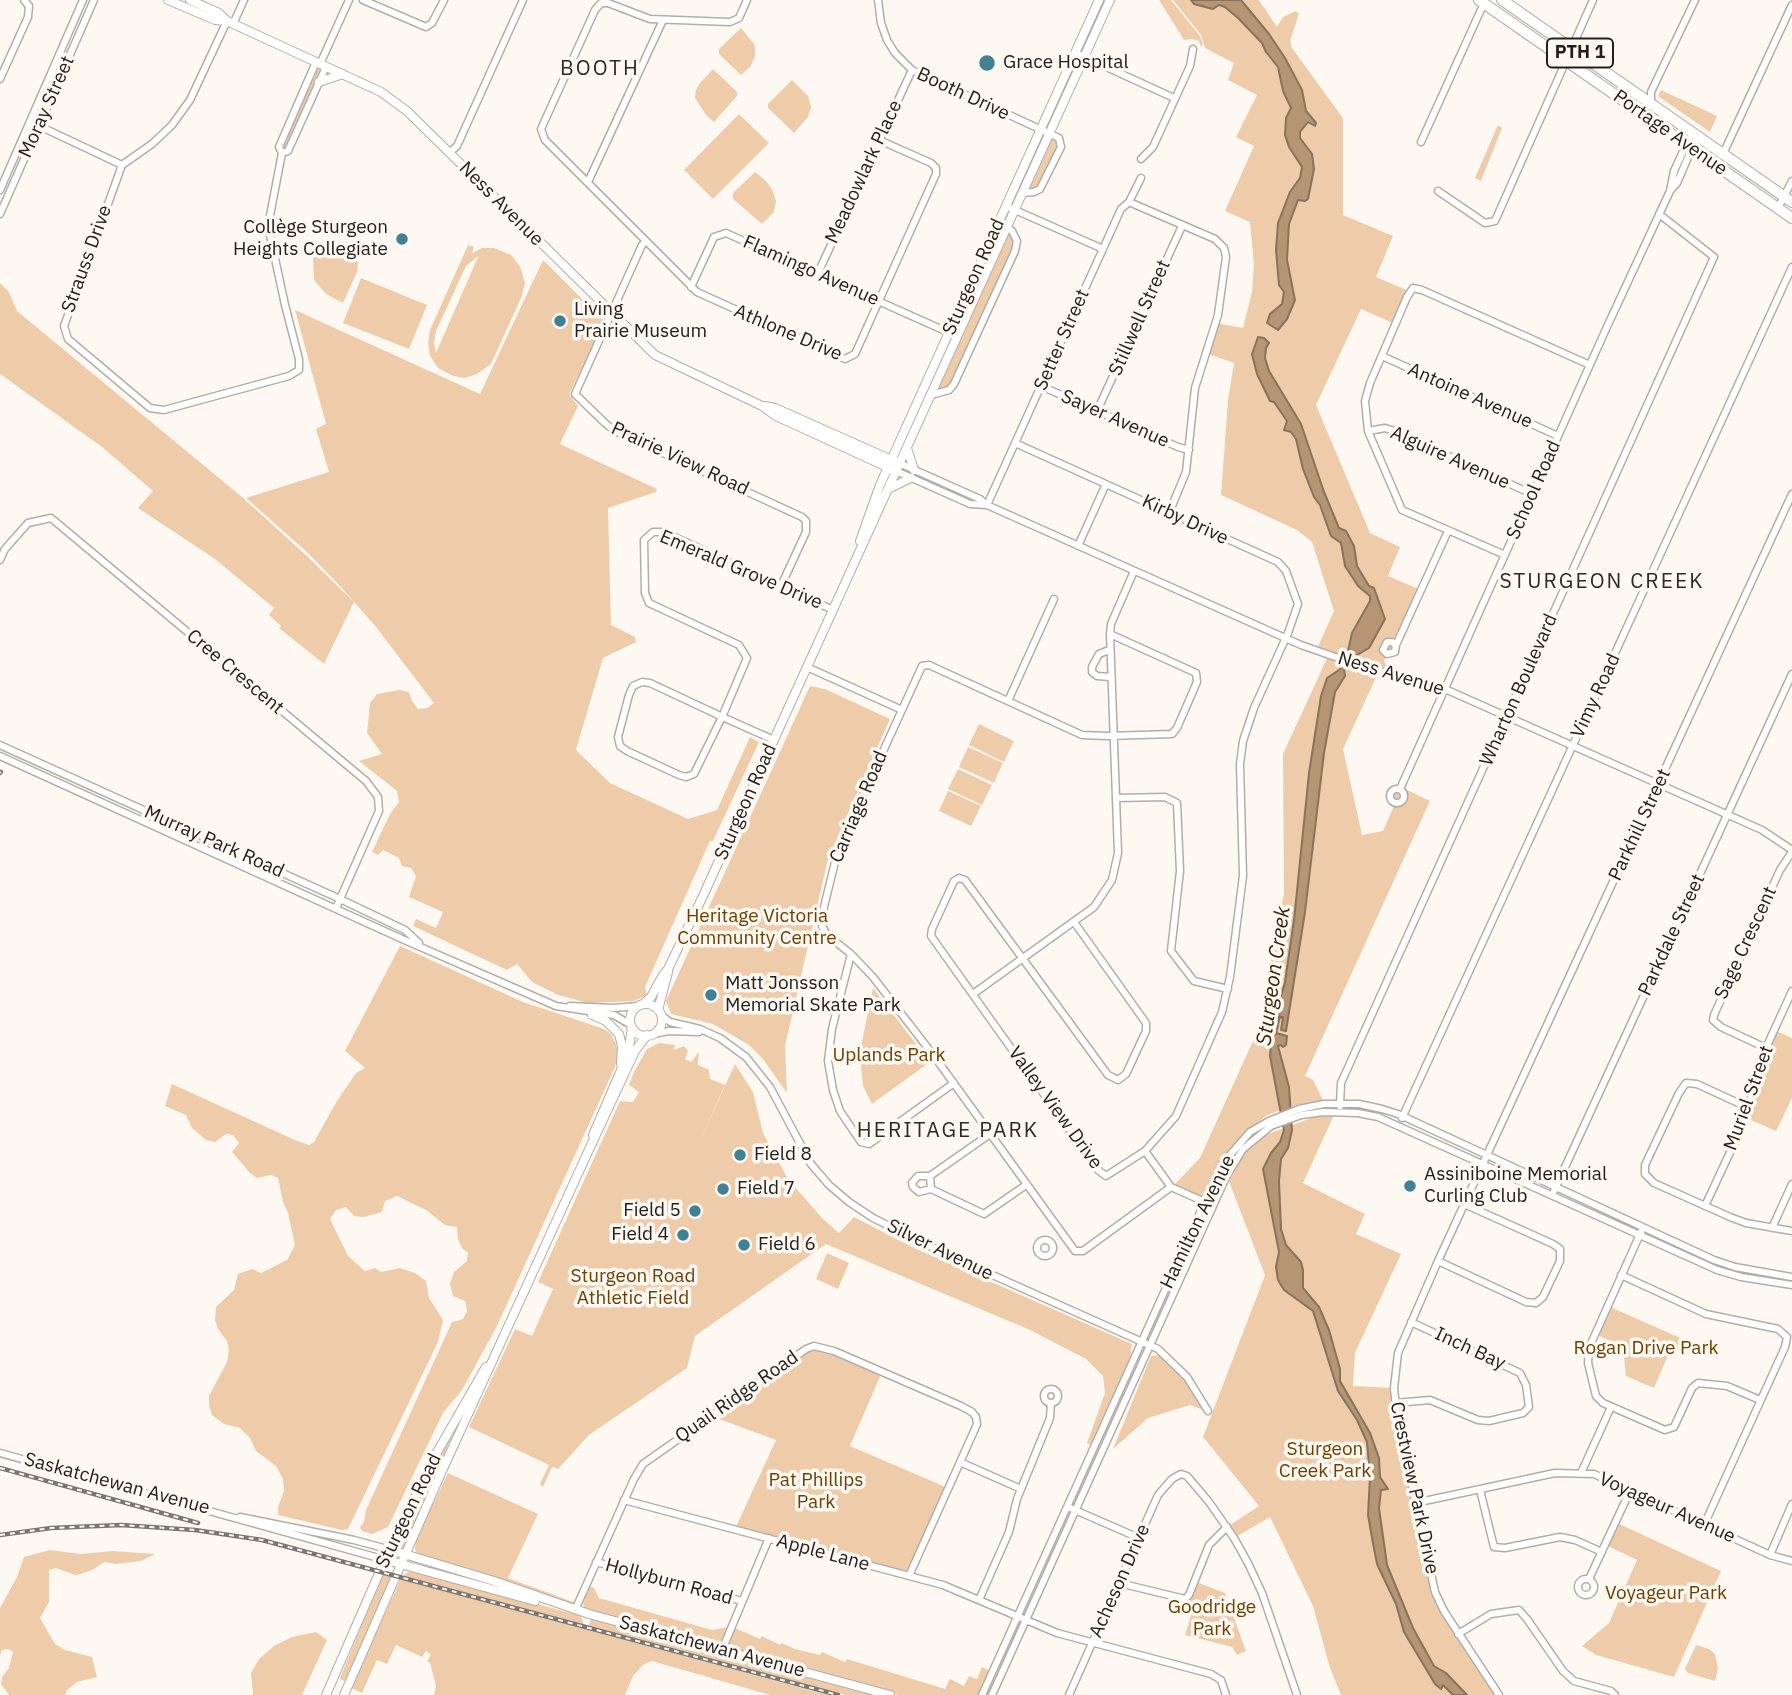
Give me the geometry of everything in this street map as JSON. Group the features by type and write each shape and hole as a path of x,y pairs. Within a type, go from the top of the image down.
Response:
{"highway":[{"name":"Portage Avenue","path":"1481,1 1792,218"},
{"name":"Portage Avenue","path":"1507,1 1571,47 1649,97 1723,154 1788,198"}],"main road":[{"name":"Ness Avenue","path":"168,0 215,20 230,22"},
{"name":"Ness Avenue","path":"190,0 392,100 450,152 611,314 662,360 871,460 894,466"},
{"name":"Sturgeon Road","path":"1080,55 1100,0"},
{"name":"Sturgeon Road","path":"660,1012 668,969 857,557 884,487 1045,131 1080,55 1110,0"},
{"path":"319,82 343,74"},
{"name":"Sturgeon Road","path":"894,466 906,449 931,396 953,335 1007,227 1011,208 1022,193 1045,131"},
{"name":"Ness Avenue","path":"762,406 775,408 894,466"},
{"path":"871,460 884,487 913,474 906,449"},
{"name":"Sturgeon Road","path":"641,1005 652,997 668,969"},
{"path":"641,1005 652,1005 660,1012 661,1026 650,1035 639,1034 632,1026 632,1013 641,1005"},
{"path":"593,1015 606,1021 619,1034 622,1046 619,1072"},
{"name":"Sturgeon Road","path":"587,1154 596,1124 630,1048 632,1026"},
{"name":"Sturgeon Road","path":"344,1695 587,1154 635,1051 650,1035"},
{"name":"Sturgeon Road","path":"326,1695 432,1461 505,1334"},
{"name":"Saskatchewan Avenue","path":"391,1550 403,1559 526,1599 890,1695"},
{"name":"Saskatchewan Avenue","path":"386,1560 403,1559"}],"street":[{"path":"0,79 29,17 29,6 24,0"},
{"name":"Moray Street","path":"0,190 83,0"},
{"name":"Moray Street","path":"0,214 94,0"},
{"path":"29,122 122,165 173,125 190,100 244,0"},
{"path":"321,64 319,82 288,150 282,153 279,147 321,64 349,0"},
{"path":"363,0 426,27 432,23 444,0"},
{"path":"450,152 457,146 523,0"},
{"name":"Athlone Drive","path":"642,18 733,22 739,18 747,0"},
{"name":"Booth Drive","path":"878,0 881,23 887,40 912,71 1045,131"},
{"path":"1438,191 1485,223 1495,221 1593,0"},
{"path":"1639,111 1649,97 1695,0"},
{"path":"1421,142 1481,1"},
{"path":"1503,17 1507,1"},
{"name":"Athlone Drive","path":"656,37 655,28 642,18 608,3 597,6 541,129 545,140 702,296 845,359 855,354 936,177 937,170 931,163 879,140"},
{"path":"1723,154 1792,5"},
{"path":"588,183 663,20"},
{"path":"1141,159 1153,147 1190,66 1193,49"},
{"path":"1080,55 1174,98"},
{"path":"0,57 8,61"},
{"name":"Meadowlark Place","path":"818,274 912,71"},
{"path":"1022,193 1040,189 1061,147 1059,138 1045,131"},
{"name":"School Road","path":"1400,789 1670,191 1670,180 1697,135"},
{"name":"Strauss Drive","path":"122,165 64,330 68,339 146,405 159,410 289,376 299,370 268,226 282,153"},
{"name":"Setter Street","path":"987,505 1121,209 1129,202 1141,178"},
{"path":"1778,208 1788,198 1792,181"},
{"path":"1129,202 1220,243 1226,257 1218,315 1195,388 1184,481 1169,513"},
{"path":"1011,208 1103,249"},
{"name":"Wharton Boulevard","path":"1340,1108 1341,1083 1714,257 1659,214"},
{"name":"Stillwell Street","path":"1097,411 1182,226"},
{"name":"Sturgeon Road","path":"931,396 949,390 954,384 1015,251 1017,241 1013,230 1007,227"},
{"name":"Flamingo Avenue","path":"691,287 714,237 726,233 953,335"},
{"name":"Prairie View Road","path":"646,241 575,394 615,431 802,517 806,521 806,532 781,586"},
{"name":"Vimy Road","path":"1399,1125 1792,267"},
{"path":"1505,555 1402,510 1368,431 1365,401 1409,291 1417,288 1590,365"},
{"name":"Antoine Avenue","path":"1381,356 1558,436"},
{"name":"Sayer Avenue","path":"1041,386 1189,450"},
{"name":"Alguire Avenue","path":"1368,431 1385,428 1394,431 1532,494"},
{"name":"Kirby Drive","path":"1015,443 1282,565 1298,604 1286,638"},
{"name":"Ness Avenue","path":"894,466 970,504 987,505 1286,638 1364,667 1445,689 1768,833 1792,851"},
{"path":"1078,546 1106,484"},
{"name":"Parkhill Street","path":"1488,1156 1792,494"},
{"name":"Cree Crescent","path":"0,560 5,549 28,523 51,519 366,781 378,797 379,811 336,908"},
{"path":"1396,645 1448,531"},
{"name":"Emerald Grove Drive","path":"722,717 746,663 746,652 739,645 649,603 645,593 644,540 653,532 664,532 833,610"},
{"path":"973,994 1074,922 1100,900 1112,880 1118,853 1110,634 1111,624 1134,571"},
{"path":"1008,701 1055,599"},
{"name":"Carriage Road","path":"1063,1236 954,1083 878,983 851,954 827,935 821,919 838,850 922,666 926,665 1082,735 1172,733 1177,728 1198,678 1196,673 1110,634"},
{"name":"Valley View Drive","path":"1024,959 965,880 959,878 954,881 931,936 1102,1174 1112,1174 1145,1151 1167,1129 1182,1104 1217,1027 1228,989 1243,877 1240,764 1243,741 1254,708 1286,638"},
{"path":"1110,650 1099,654 1092,667 1092,672 1097,676 1110,677"},
{"path":"807,667 902,710"},
{"name":"Parkdale Street","path":"1552,1195 1792,674"},
{"path":"722,717 697,771 687,777 627,751 619,741 631,690 642,682 650,683 774,740"},
{"name":"Murray Park Road","path":"0,746 340,899 405,930 422,946"},
{"name":"Murray Park Road","path":"0,756 541,1000 562,1008 614,1015 632,1026"},
{"path":"28,768 40,763"},
{"path":"1116,798 1165,797 1177,803 1180,871 1171,951 1194,981 1228,989"},
{"name":"Sage Crescent","path":"1766,1048 1717,1024 1713,1015 1780,870 1792,851"},
{"path":"1024,959 1108,1075 1114,1080 1121,1079 1126,1074 1143,1037 1146,1023 1074,922"},
{"path":"851,954 832,1029 828,1061 840,1111 861,1142 869,1144 954,1083"},
{"name":"Muriel Street","path":"1705,1206 1749,1108 1756,1072 1792,991"},
{"name":"Murray Park Road","path":"541,1000 580,1007 641,1005"},
{"path":"582,1011 593,1015"},
{"name":"Silver Avenue","path":"660,1012 670,1023 700,1029 740,1051 776,1096 811,1164 829,1185 849,1202 873,1218 950,1256 1150,1345 1163,1353 1187,1377 1208,1411"},
{"name":"Silver Avenue","path":"650,1035 685,1031 715,1036"},
{"path":"1749,1108 1697,1084 1686,1083 1645,1165 1645,1174 1649,1180 1738,1220 1792,1231"},
{"name":"Hamilton Avenue","path":"982,1695 1222,1164 1250,1132 1300,1112 1373,1107 1403,1117 1556,1187 1723,1272 1792,1285"},
{"name":"Hamilton Avenue","path":"1340,1108 1399,1125 1552,1195 1727,1264 1792,1277"},
{"name":"Hamilton Avenue","path":"992,1695 1212,1205 1231,1166 1243,1149 1270,1123"},
{"path":"990,1134 930,1176 918,1176 912,1182 913,1187 919,1192 931,1189 984,1214 1026,1185"},
{"path":"1145,1151 1171,1187 1212,1205"},
{"name":"Crestview Park Drive","path":"1488,1156 1410,1322 1398,1353 1394,1388 1435,1592 1458,1634 1499,1695"},
{"path":"930,1176 931,1189"},
{"path":"1772,1227 1792,1184"},
{"path":"1051,1244 1063,1236 1071,1248 1077,1252 1083,1251 1171,1187"},
{"path":"1438,1261 1526,1302 1536,1303 1543,1297 1560,1261 1561,1252 1553,1244 1464,1204"},
{"path":"1642,1231 1587,1354 1596,1396 1611,1407 1665,1430 1674,1427 1692,1388 1698,1383 1727,1386 1760,1400"},
{"path":"1622,1275 1706,1314 1784,1332 1787,1337 1787,1343 1704,1525"},
{"name":"Inch Bay","path":"1395,1403 1430,1400 1478,1420 1489,1421 1523,1413 1529,1407 1527,1385 1520,1374 1410,1322"},
{"name":"Quail Ridge Road","path":"575,1610 638,1470 648,1459 814,1346 831,1349 972,1412 977,1420 909,1576"},
{"path":"979,1600 1009,1532 1013,1509 1040,1446 1051,1404"},
{"path":"1581,1473 1611,1407"},
{"name":"Saskatchewan Avenue","path":"0,1453 234,1516 391,1550"},
{"path":"960,1462 1021,1489"},
{"name":"Voyageur Avenue","path":"1415,1503 1555,1473 1594,1474 1770,1555 1792,1561"},
{"name":"Acheson Drive","path":"1069,1695 1158,1495 1172,1479 1181,1474 1190,1479 1227,1527"},
{"path":"1480,1490 1494,1547 1505,1548 1560,1537 1575,1540 1602,1552"},
{"path":"1589,1578 1630,1491"},
{"name":"Apple Lane","path":"624,1500 943,1585 1057,1633 1211,1674 1221,1680 1226,1695"},
{"path":"1770,1555 1792,1504"},
{"path":"1068,1507 1139,1538"},
{"name":"Saskatchewan Avenue","path":"234,1516 247,1522 386,1560"},
{"path":"1119,1583 1185,1599 1209,1545 1227,1527 1262,1593 1297,1695"},
{"path":"722,1650 769,1538"},
{"name":"Hollyburn Road","path":"596,1562 742,1601"},
{"path":"1458,1634 1491,1614 1519,1610 1524,1613 1563,1671 1574,1681 1612,1691 1615,1695"}],"green space":[{"path":"1159,0 1171,0 1200,36 1203,44 1201,47 1199,41 1184,40"},
{"path":"1173,0 1259,0 1277,27 1283,17 1296,11 1299,14 1290,41 1292,48 1343,118 1343,215 1393,236 1376,277 1409,291 1395,324 1361,309 1316,405 1370,533 1400,547 1388,576 1421,590 1396,648 1387,654 1384,661 1388,668 1379,671 1343,749 1362,835 1383,831 1395,803 1390,797 1395,789 1401,787 1430,801 1305,1076 1313,1080 1324,1102 1297,1105 1266,1116 1229,1150 1206,1194 1201,1197 1174,1185 1200,1158 1262,1021 1277,919 1284,895 1283,754 1328,656 1316,651 1334,611 1312,542 1297,530 1221,495 1228,400 1234,363 1205,353 1216,323 1243,328 1252,292 1254,264 1250,222 1225,211 1254,146 1236,137 1257,95 1228,80 1234,63 1205,48 1201,35"},
{"path":"741,28 755,45 755,57 750,67 741,75 719,54 719,49"},
{"path":"1075,53 1084,57 1050,133 1061,141 1040,189 1022,193 1007,226 1017,241 954,384 931,395 927,404 919,400"},
{"path":"316,62 326,67 288,151 282,153 279,147"},
{"path":"713,69 737,92 737,96 714,122 695,98 700,83"},
{"path":"792,80 808,96 811,107 808,117 794,133 768,108 768,104"},
{"path":"1661,90 1717,116 1710,132 1658,96"},
{"path":"739,114 769,143 713,199 684,170"},
{"path":"1498,125 1502,128 1481,181 1475,178"},
{"path":"755,172 772,189 776,201 774,212 762,224 733,199 733,193"},
{"path":"319,242 358,262 357,272 343,303 326,294 314,280 313,258"},
{"path":"468,245 474,247 472,253 482,248 494,248 511,255 520,266 525,283 522,296 491,364 477,374 465,378 453,376 438,368 430,356 430,330","holes":["478,256 436,353 436,331 466,266"]},
{"name":"Living Prairie Museum","path":"543,260 605,322 569,394 578,406 560,444 657,489 656,492 608,508 611,625 635,637 636,642 603,658 576,750 610,783 688,819 717,810 750,737 759,742 713,841 710,841 645,987 647,995 634,1001 587,1003 558,995 532,982 517,964 507,970 413,926 416,919 436,928 443,912 409,897 416,876 411,868 402,866 399,858 383,850 378,855 372,852 390,814 399,802 397,791 359,761 382,754 367,733 370,703 377,694 400,690 409,692 418,709 427,708 434,703 376,627 341,587 308,553 246,498 329,472 316,429 326,424 295,310 480,394"},
{"path":"361,278 427,305 409,349 343,323"},
{"path":"0,283 9,292 17,311 242,497 354,602 324,664 279,628 281,626 269,615 274,608 215,559 138,508 153,491 102,447 0,374"},
{"name":"Heritage Victoria Community Centre","path":"810,686 825,689 890,719 828,859 785,1046 787,1093 763,1059 749,1045 713,1024 671,1014 666,1001"},
{"path":"979,724 1014,741 1004,762 969,745"},
{"path":"968,747 1003,763 994,783 959,767"},
{"path":"958,769 992,785 982,805 948,789"},
{"path":"948,791 981,806 971,826 939,811"},
{"path":"400,946 523,1002 604,1029 611,1034 618,1055 615,1067 496,1328 462,1390 443,1413 388,1527 372,1534 362,1531 360,1527 364,1522 366,1510 452,1322 463,1319 467,1311 465,1301 453,1296 450,1284 454,1272 467,1261 468,1253 458,1239 457,1227 445,1225 426,1210 397,1196 385,1201 382,1212 364,1217 354,1216 346,1207 336,1210 330,1219 348,1256 365,1271 375,1268 381,1272 400,1268 415,1273 426,1281 429,1298 443,1320 438,1342 348,1529 342,1530 278,1515 284,1491 283,1479 276,1466 256,1451 250,1438 240,1428 224,1424 212,1415 209,1396 227,1362 229,1351 227,1341 215,1320 216,1307 234,1290 238,1274 252,1269 261,1273 287,1260 295,1245 288,1213 278,1178 271,1175 257,1178 250,1173 232,1152 239,1143 233,1135 226,1134 215,1142 206,1140 192,1128 186,1115 165,1106 172,1084 295,1140 309,1145 314,1142 356,1073 365,1068 345,1051"},
{"name":"Uplands Park","path":"873,988 930,1062 872,1104 863,1086 861,1047"},
{"path":"1774,1030 1792,1038 1792,1098 1776,1131 1746,1118 1754,1082"},
{"name":"Sturgeon Road Athletic Field","path":"659,1043 675,1045 674,1050 684,1046 688,1051 685,1059 691,1062 699,1052 698,1065 709,1070 710,1079 725,1085 698,1145 735,1064 753,1092 763,1133 788,1179 839,1233 854,1217 912,1247 1132,1344 1130,1360 1090,1445 1087,1443 1105,1393 1103,1376 1086,1359 1030,1330 826,1244 695,1336 687,1368 589,1435 558,1469 552,1467 543,1487 540,1484 549,1465 469,1427 515,1329 532,1336 553,1289 538,1282 620,1101 633,1102 639,1092 629,1085 634,1072 647,1049"},
{"name":"Sturgeon Creek Park","path":"1334,1115 1303,1183 1365,1214 1356,1234 1401,1254 1355,1353 1353,1386 1394,1388 1435,1592 1499,1695 1341,1695 1330,1668 1313,1606 1270,1517 1234,1538 1227,1527 1259,1506 1203,1437 1265,1275 1228,1179 1244,1153 1263,1136 1311,1118"},
{"path":"827,1253 849,1263 838,1289 816,1279"},
{"name":"Rogan Drive Park","path":"1608,1306 1694,1344 1669,1353 1654,1388 1626,1376 1623,1347 1595,1334"},
{"name":"Pat Phillips Park","path":"814,1346 882,1372 850,1446 948,1488 909,1576 735,1529 776,1440 711,1416"},
{"path":"1159,1355 1187,1383 1204,1410 1190,1405 1148,1418 1113,1449 1151,1356"},
{"path":"452,1436 406,1545 403,1549 399,1548 424,1486 447,1440"},
{"path":"448,1473 538,1514 508,1578 576,1603 572,1605 419,1556 415,1550 416,1539"},
{"name":"Voyageur Park","path":"1615,1522 1721,1571 1674,1677 1596,1655 1582,1646 1609,1623 1637,1560 1606,1545"},
{"path":"50,1550 80,1554 113,1551 155,1554 141,1561 116,1564 104,1562 94,1569 75,1575 56,1568 49,1570 49,1602 40,1618 55,1644 65,1650 92,1657 97,1677 77,1682 65,1695 9,1695 1,1684 13,1652 2,1650 0,1656 0,1608 17,1577 24,1557"},
{"path":"408,1572 421,1572 581,1616 584,1625 403,1576"},
{"path":"383,1574 393,1576 346,1681 342,1680 340,1678"},
{"path":"401,1579 828,1695 770,1695 652,1661 643,1665 633,1676 625,1695 434,1695 436,1686 430,1663 427,1661 431,1655 426,1651 422,1657 396,1645 387,1664 377,1660 362,1693 351,1688"},
{"name":"Goodridge Park","path":"1194,1581 1225,1593 1246,1651 1237,1655 1232,1647 1185,1635 1193,1609 1188,1597"},
{"path":"590,1586 599,1598 712,1630 728,1627 722,1641 715,1645 585,1609 583,1603"},
{"path":"591,1619 874,1695 845,1695 588,1626"},
{"path":"735,1628 780,1645 782,1643 820,1655 822,1652 845,1662 847,1659 945,1689 950,1679 964,1686 969,1676 977,1679 982,1667 988,1670 989,1674 979,1695 898,1695 732,1650 728,1643"},
{"path":"316,1632 327,1640 302,1695 253,1695 251,1673 259,1659 274,1646 292,1637"},
{"path":"1696,1645 1715,1654 1718,1669 1715,1681 1688,1673 1685,1669"}],"shaded area":[{"path":"1191,0 1241,0 1285,58 1302,90 1306,111 1316,123 1315,126 1308,122 1300,132 1300,138 1312,154 1314,169 1308,199 1298,200 1289,224 1287,260 1295,300 1287,319 1278,330 1267,323 1270,314 1282,304 1284,292 1279,285 1276,250 1278,223 1290,192 1300,178 1302,167 1285,135 1286,118 1291,108 1283,91 1278,67 1262,43 1225,7 1219,5 1213,9 1194,4"},
{"path":"1258,337 1269,343 1265,358 1269,371 1301,424 1339,528 1346,531 1354,546 1357,566 1369,586 1374,588 1385,619 1369,648 1354,657 1344,670 1345,676 1335,692 1324,753 1305,912 1286,1031 1281,1030 1283,1017 1278,1018 1276,1014 1285,982 1294,920 1309,773 1321,696 1327,678 1339,670 1350,656 1348,651 1352,633 1370,601 1370,596 1358,586 1345,566 1341,543 1331,536 1320,505 1314,497 1303,469 1296,439 1291,432 1284,430 1287,421 1274,402 1270,401 1257,374 1252,354"},
{"name":"Sturgeon Creek","path":"1272,1032 1287,1036 1286,1045 1278,1046 1289,1087 1292,1130 1288,1148 1281,1159 1281,1229 1286,1245 1301,1262 1303,1288 1319,1307 1329,1330 1340,1369 1340,1381 1370,1433 1379,1458 1380,1477 1388,1489 1381,1490 1379,1508 1387,1565 1413,1628 1434,1666 1446,1673 1467,1695 1453,1695 1443,1685 1441,1689 1435,1684 1404,1632 1396,1604 1377,1564 1368,1515 1370,1477 1367,1442 1357,1420 1338,1391 1313,1311 1284,1290 1278,1280 1276,1267 1279,1252 1263,1169 1280,1142 1284,1130 1270,1056"}],"waterway":[{"name":"Sturgeon Creek","path":"1276,1034 1280,1016"}],"railway":[{"path":"0,1468 198,1523"},
{"path":"0,1535 51,1528 121,1525 195,1530 262,1540 838,1695"}],"place":[{"name":"Grace Hospital","path":"987,63"},
{"name":"Collège Sturgeon Heights Collegiate","path":"402,239"},
{"name":"Living Prairie Museum","path":"560,321"},
{"name":"Matt Jonsson Memorial Skate Park","path":"711,995"},
{"name":"Field 8","path":"740,1155"},
{"name":"Assiniboine Memorial Curling Club","path":"1410,1186"},
{"name":"Field 7","path":"723,1189"},
{"name":"Field 5","path":"695,1211"},
{"name":"Field 4","path":"683,1235"},
{"name":"Field 6","path":"744,1245"}],"district":[{"name":"BOOTH","path":"600,69"},
{"name":"STURGEON CREEK","path":"1602,582"},
{"name":"HERITAGE PARK","path":"948,1131"}]}
